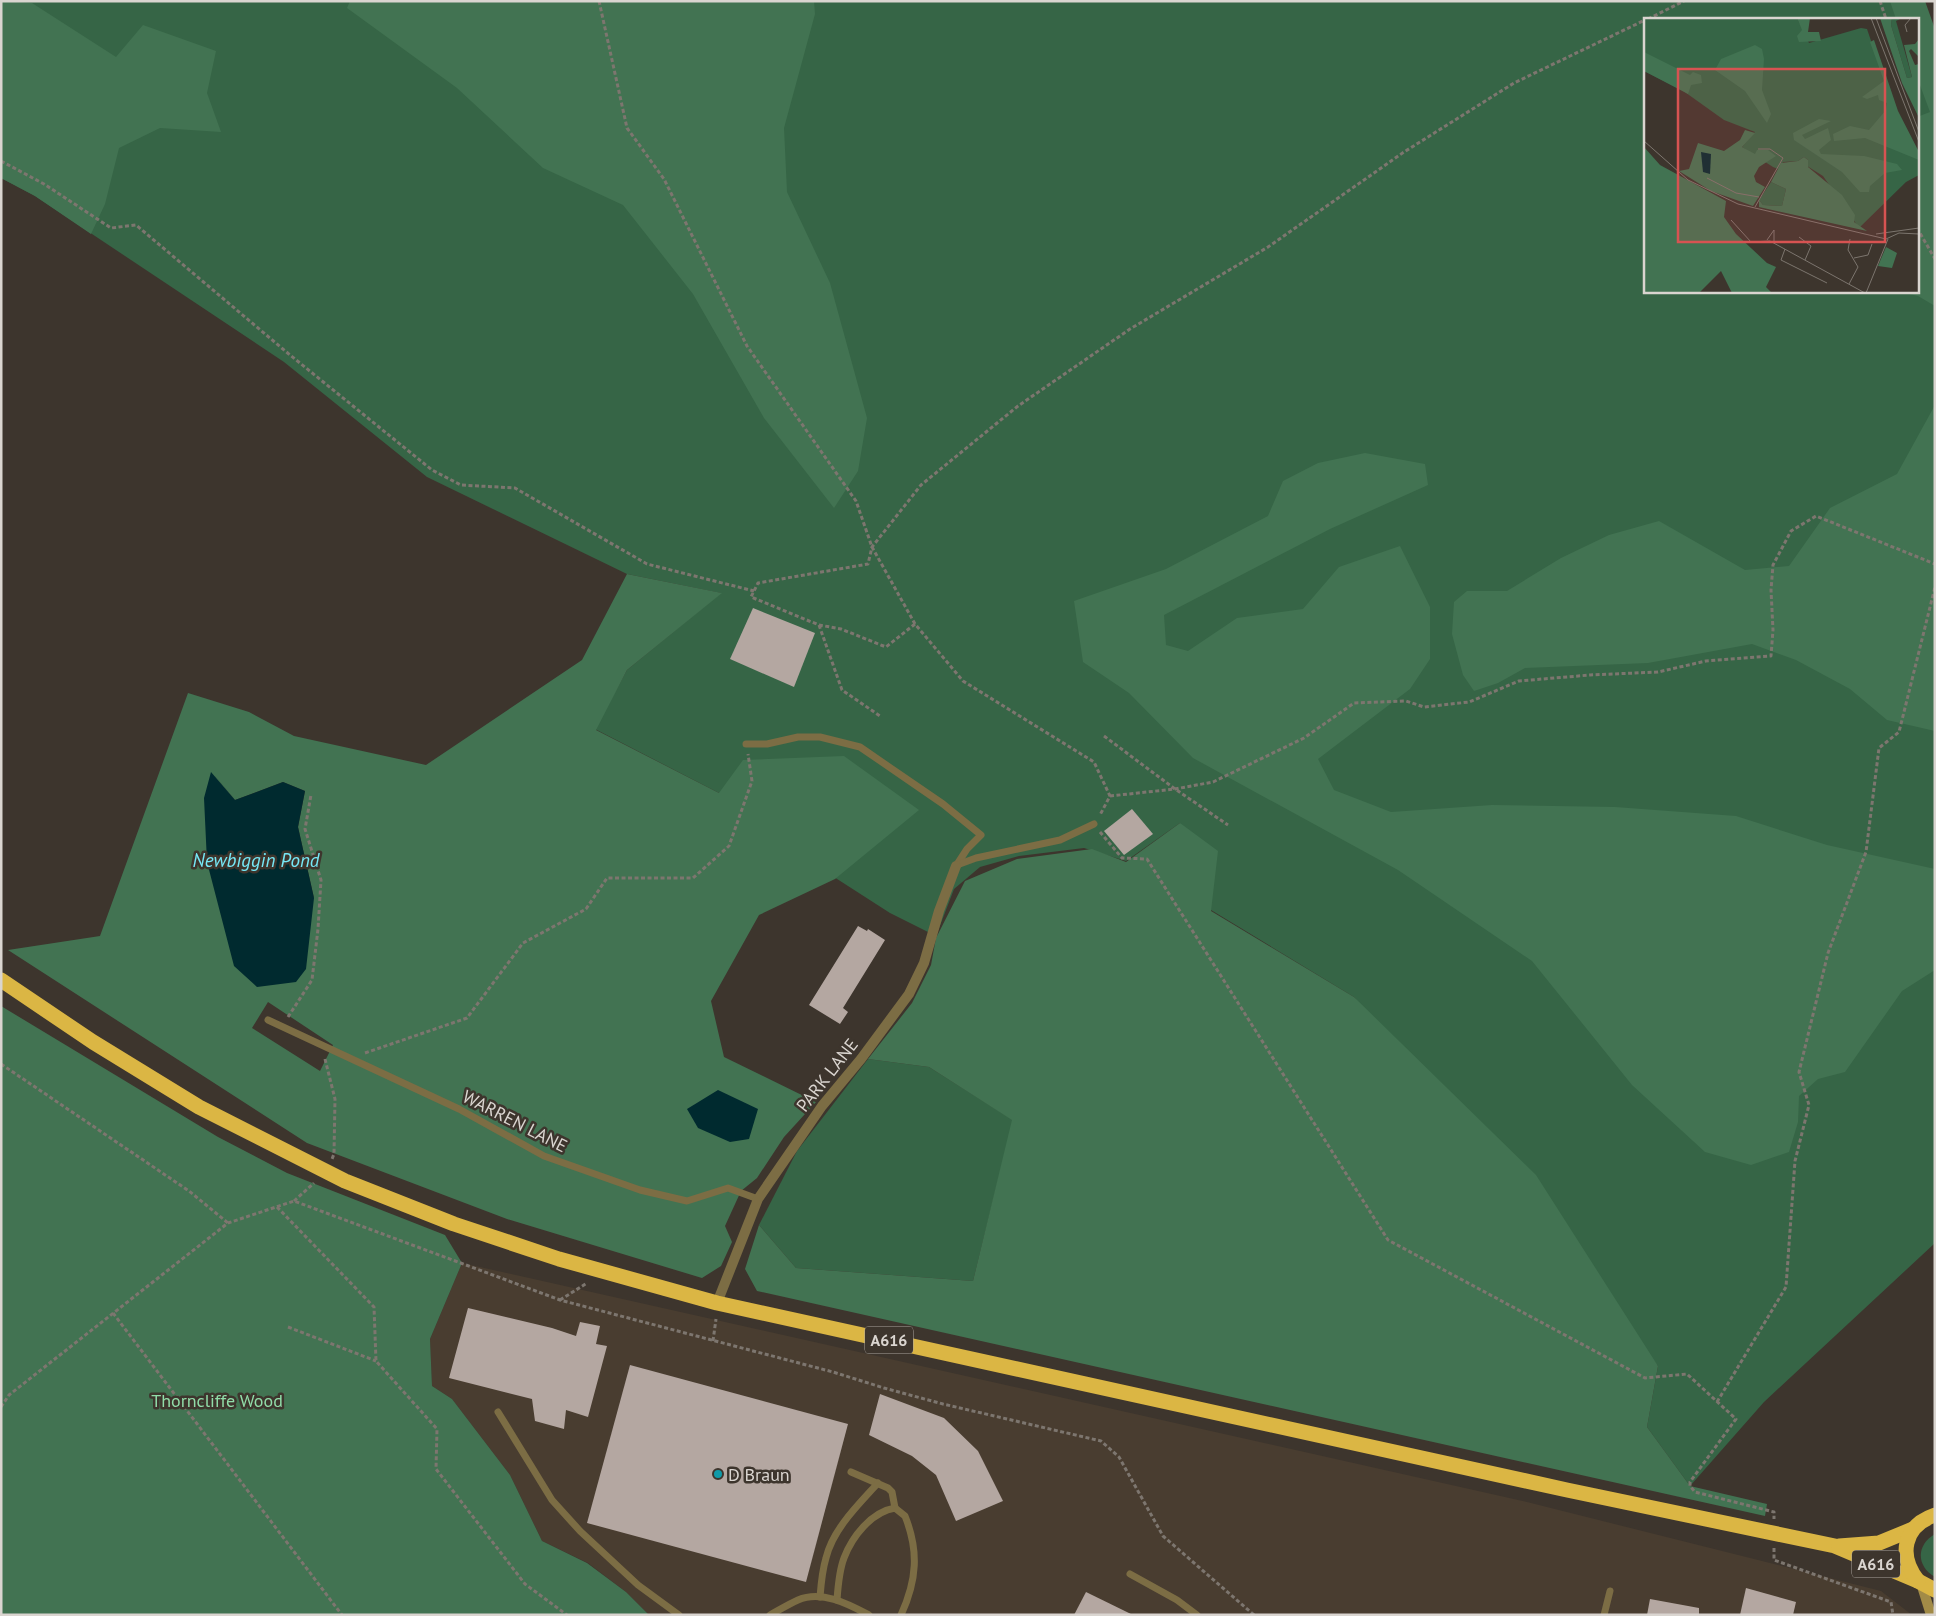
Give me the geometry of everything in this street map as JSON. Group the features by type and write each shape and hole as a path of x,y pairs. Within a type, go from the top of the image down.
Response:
{"highway":[{"name":"A616","path":"1,980 93,1042 199,1107 344,1181 454,1224 604,1272 717,1303 1567,1490 1835,1546 1935,1590"},
{"name":"A616","path":"1835,1546 1879,1542 1913,1529 1926,1518 1935,1515"},
{"name":"A616","path":"1913,1529 1908,1540 1906,1556 1911,1573 1919,1582"}],"street":[{"name":"PARK LANE","path":"717,1303 758,1199 822,1106 909,994 924,963 939,911 956,866"},
{"path":"1919,1582 1931,1615"}],"lane":[{"path":"746,744 767,744 798,737 820,738 860,747 943,804 981,835 967,849 956,866"},
{"path":"956,866 976,858 1060,840 1094,824"},
{"name":"WARREN LANE","path":"268,1020 281,1028 459,1109 544,1156 640,1190 687,1201 728,1188 758,1199"},
{"path":"498,1412 552,1500 580,1530 638,1585 679,1615"},
{"path":"851,1472 878,1483 892,1492 895,1508 905,1516 914,1550 914,1572 910,1596 901,1615"},
{"path":"820,1597 823,1572 831,1544 851,1514 878,1483"},
{"path":"837,1600 839,1576 844,1558 852,1542 871,1520 885,1510 895,1508"},
{"path":"1130,1574 1176,1600 1197,1615"},
{"path":"1604,1615 1610,1591"},
{"path":"770,1615 799,1599 820,1597 837,1600 869,1615"}],"path":[{"path":"599,1 627,128 664,179 746,346 856,501 872,547 915,624 964,681 1094,762 1110,796"},
{"path":"1648,18 1684,1"},
{"path":"1880,1 1886,18"},
{"path":"915,624 886,647 841,629 819,625 751,598 758,583 868,564 872,547 921,485 1018,406 1130,329 1268,248 1404,152 1514,83 1644,20"},
{"path":"1,161 44,184 111,228 136,224 290,356 432,470 461,485 515,488 647,564 754,591"},
{"path":"1918,230 1935,259"},
{"path":"1110,796 1175,789 1213,782 1304,738 1354,703 1406,700 1424,707 1469,702 1519,681 1658,672 1706,661 1771,656 1773,565 1791,531 1816,516 1935,564"},
{"path":"1716,1402 1786,1286 1796,1161 1809,1105 1799,1072 1828,953 1866,852 1879,748 1899,732 1935,587"},
{"path":"819,625 842,690 880,716"},
{"path":"1104,736 1175,789 1228,825"},
{"path":"348,1058 467,1018 523,942 586,909 608,878 693,878 729,846 752,781 746,744"},
{"path":"281,1028 312,980 321,880 305,829 310,795"},
{"path":"1110,796 1094,824 1122,858 1147,859 1388,1240 1645,1378 1687,1374 1736,1419 1690,1482 1690,1486 1695,1492 1774,1512 1774,1560 1892,1602 1893,1615"},
{"path":"1,1407 9,1395 228,1223 294,1201 326,1172 334,1154 336,1099 322,1046"},
{"path":"1,1064 189,1191 228,1223"},
{"path":"294,1201 560,1300 943,1404 1101,1441 1119,1457 1162,1536 1254,1615"},
{"path":"277,1207 374,1307 376,1361"},
{"path":"560,1300 604,1272"},
{"path":"713,1341 717,1303"},
{"path":"113,1313 342,1615"},
{"path":"288,1327 376,1361 437,1428 436,1469 526,1584 567,1615"}],"shaded area":[{"path":"462,1263 1527,1502 1881,1591 1912,1615 649,1615 626,1592 588,1563 542,1541 510,1475 452,1399 432,1386 430,1339"}],"green space":[{"path":"1,1 1902,1 1909,18 1644,18 1644,292 1918,292 1918,46 1935,92 1935,1243 1764,1402 1690,1486 1647,1427 1658,1366 1354,997 1211,910 1180,823 1126,861 1084,848 1019,856 980,867 954,889 936,936 890,913 834,877 719,793 595,729 627,670 721,593 627,574 427,477 284,362 35,196 1,178"},
{"path":"1,1 32,3 116,57 143,25 216,51 207,93 221,132 160,128 119,148 105,204 91,234 35,196 1,178"},
{"path":"350,1 814,1 815,14 784,128 787,192 830,283 867,418 858,471 834,508 764,418 693,294 623,205 543,168 457,88 347,8"},
{"path":"1890,1 1925,1 1935,29 1935,306 1918,296 1901,292 1918,292 1918,117 1930,112 1918,80 1918,18 1896,18"},
{"path":"1935,405 1935,731 1887,720 1850,689 1796,660 1752,644 1648,663 1525,668 1498,683 1474,691 1463,675 1452,634 1454,602 1467,591 1507,591 1561,558 1609,535 1659,521 1745,570 1789,566 1830,508 1897,474"},
{"path":"1365,453 1425,464 1428,485 1330,529 1164,615 1166,645 1188,651 1237,618 1303,609 1339,567 1400,546 1430,607 1430,659 1410,689 1318,759 1334,790 1391,812 1492,805 1615,807 1736,816 1827,845 1935,869 1935,970 1902,991 1845,1072 1818,1079 1799,1096 1798,1122 1789,1152 1751,1165 1705,1152 1632,1085 1532,961 1398,870 1193,758 1129,693 1083,662 1074,601 1166,569 1268,516 1283,481 1318,463"},
{"path":"627,574 722,593 627,670 596,730 719,793 743,760 844,756 919,810 835,879 759,915 711,1001 724,1057 816,1102 784,1137 757,1178 741,1191 725,1226 732,1242 721,1266 702,1278 507,1219 307,1143 8,950 100,936 188,693 249,712 294,736 426,765 582,660","holes":["212,772 235,800 283,782 305,791 298,827 314,898","268,1002 333,1045 320,1071 252,1028"]},
{"path":"1180,823 1218,851 1211,911 1354,997 1536,1175 1658,1366 1647,1427 1690,1486 1767,1504 1765,1516 757,1291 745,1269 759,1225 796,1268 973,1281 1012,1120 929,1067 868,1059 912,1003 931,965 936,938 965,881 1017,859 1092,849 1126,862"},
{"name":"Thorncliffe Wood","path":"1,1006 218,1137 287,1173 445,1235 462,1263 430,1339 432,1386 452,1399 510,1475 542,1541 587,1563 626,1592 649,1615 1,1615"},
{"path":"868,1059 929,1067 1013,1120 973,1281 796,1268 759,1225 797,1151"},
{"path":"1935,1534 1935,1577 1924,1567 1921,1556 1924,1544"}],"water":[{"name":"Newbiggin Pond","path":"211,772 235,800 283,782 305,791 298,827 314,898 306,969 296,982 257,987 234,966 207,862 204,798"},
{"path":"718,1090 758,1109 749,1139 730,1142 698,1128 687,1109"}],"building":[{"path":"753,608 815,633 794,687 730,659"},
{"path":"1132,809 1153,834 1124,855 1104,831"},
{"path":"858,926 867,931 868,929 885,940 843,1008 848,1012 840,1024 809,1005"},
{"path":"468,1308 552,1328 576,1336 580,1322 600,1326 596,1344 607,1346 588,1417 566,1410 564,1429 535,1421 532,1399 449,1378"},
{"name":"D Braun","path":"630,1365 848,1424 806,1582 587,1523"},
{"path":"880,1394 944,1418 978,1451 1003,1501 956,1521 936,1475 912,1456 869,1435"},
{"path":"1746,1588 1796,1602 1793,1615 1740,1615"},
{"path":"1086,1592 1133,1615 1074,1615"},
{"path":"1650,1599 1699,1608 1699,1615 1647,1615"}],"place":[{"name":"D Braun","path":"718,1474"}]}
